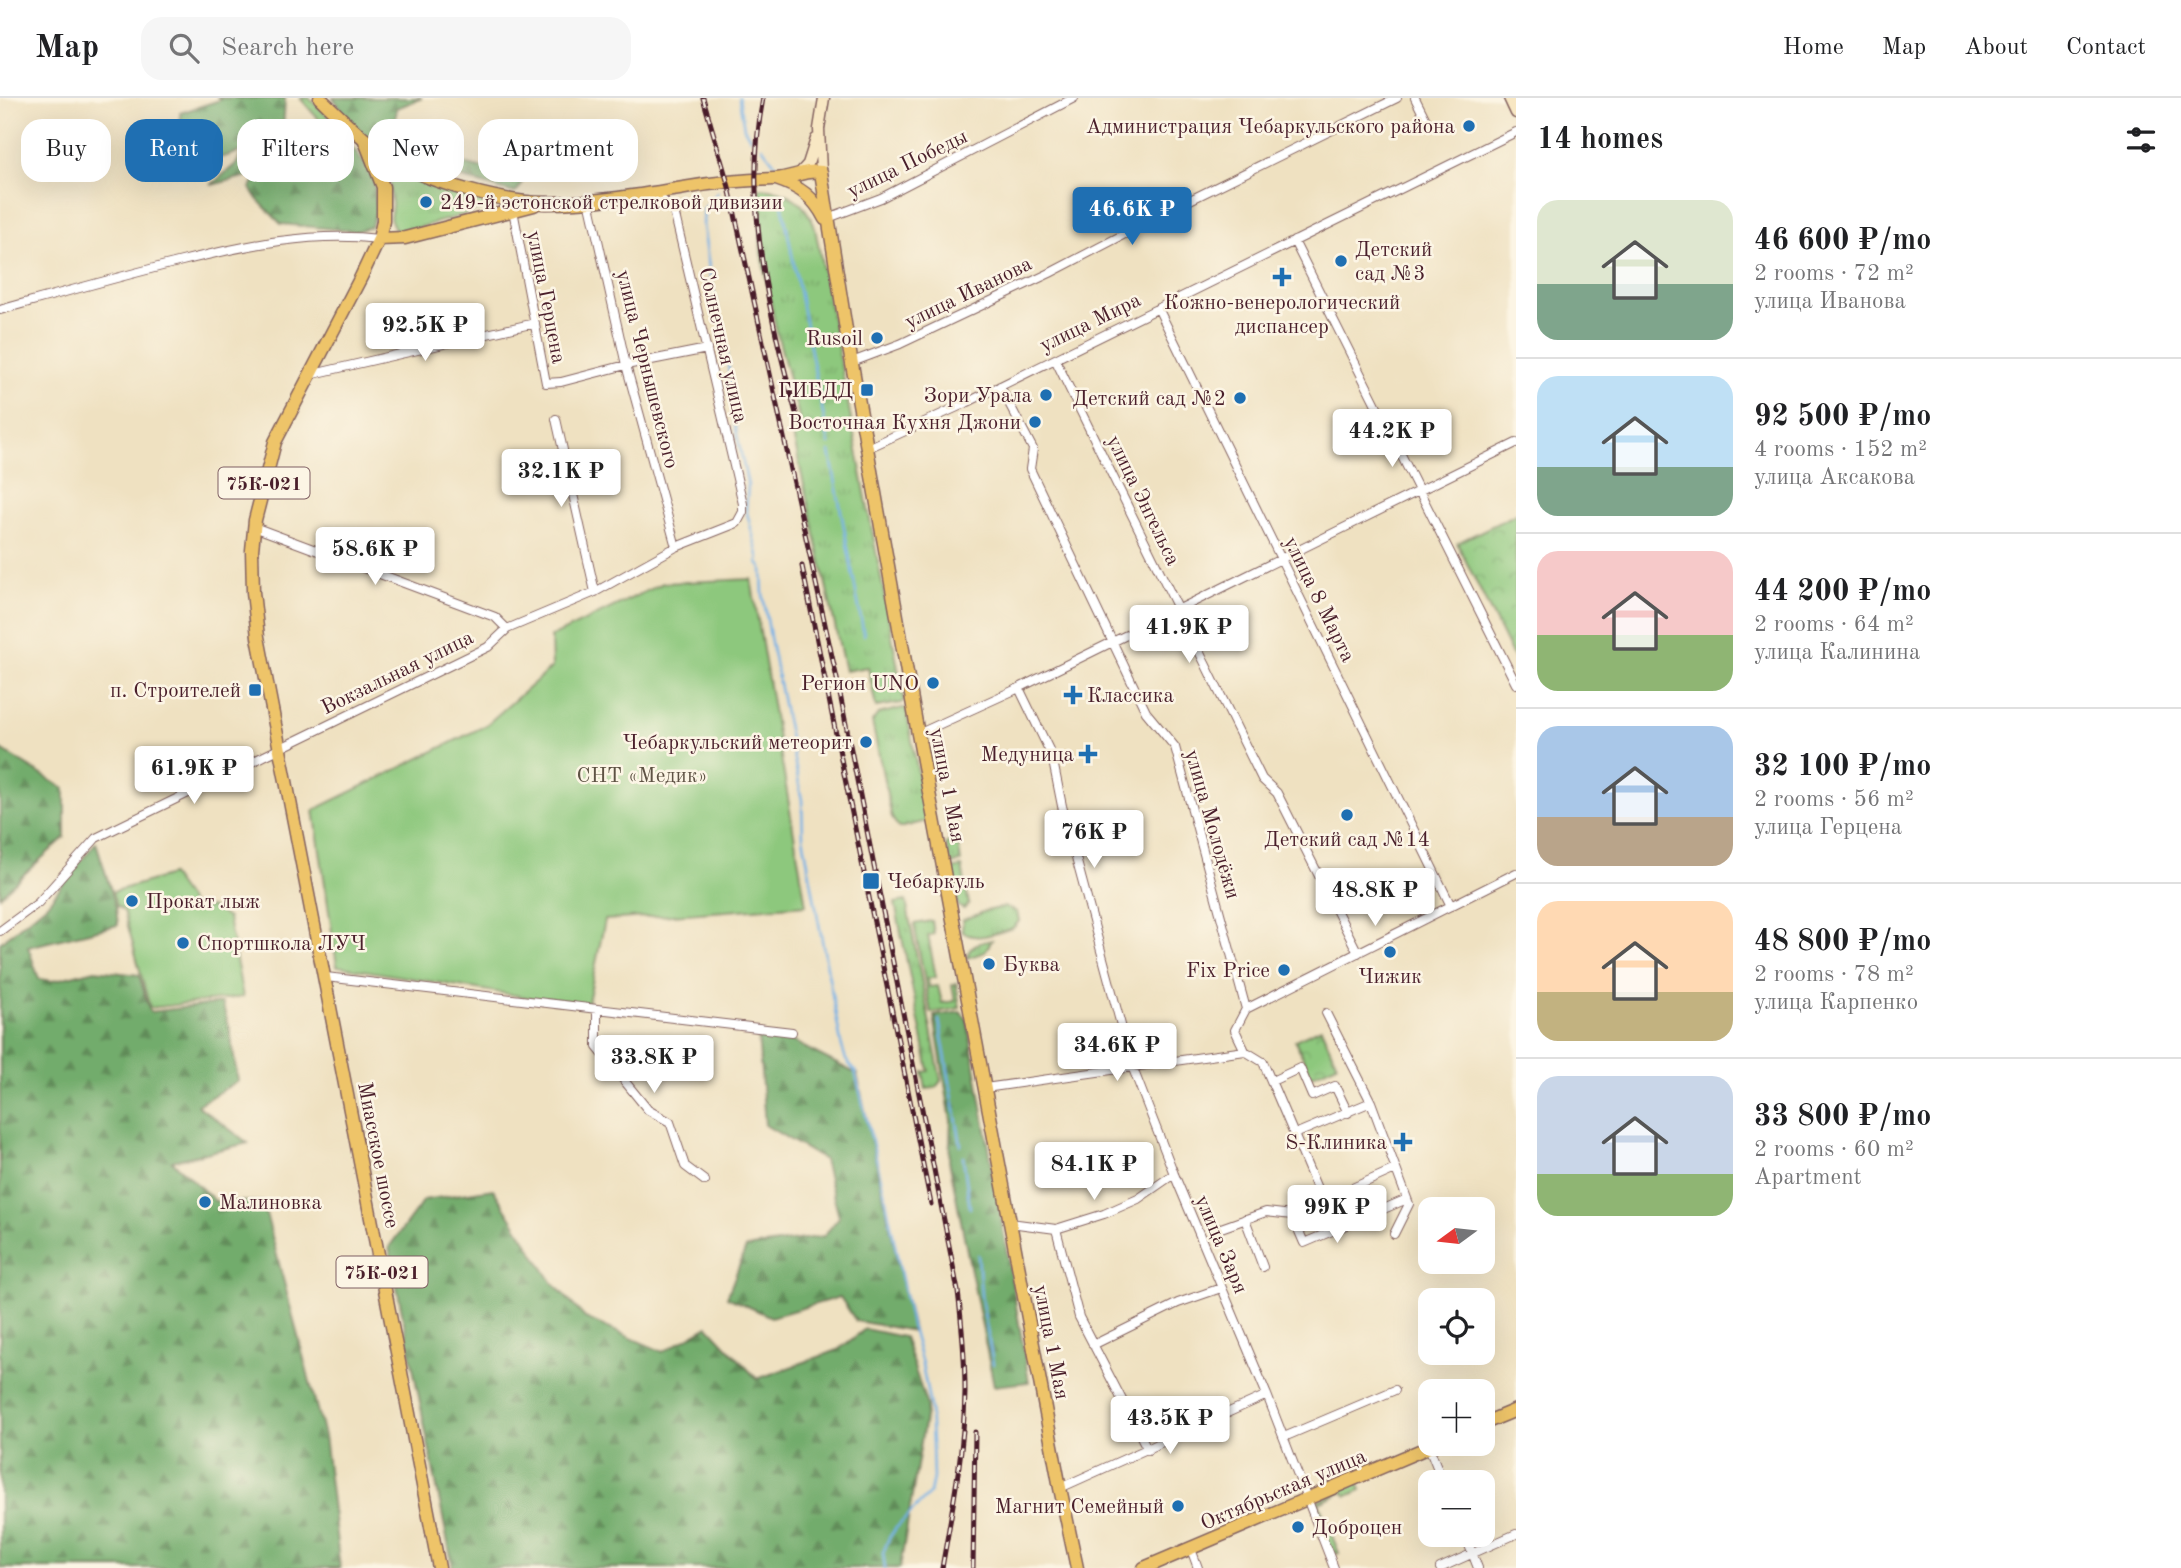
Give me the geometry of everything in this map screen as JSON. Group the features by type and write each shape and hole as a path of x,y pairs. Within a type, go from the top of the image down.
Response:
{"main road":[{"path":"320,98 352,130 394,161 447,184 512,199 545,203"},
{"path":"798,175 808,164 819,129 824,98"},
{"path":"1509,98 1516,113"},
{"path":"379,239 405,238 545,203 655,193 734,180 776,179 812,171 821,172 819,129"},
{"name":"75К-021","path":"281,749 258,637 253,592 254,527 275,442 379,239 384,211 383,187 363,137"},
{"name":"улица 1 Мая","path":"821,172 918,734 1077,1568"},
{"path":"776,179 800,189 816,203 828,223"},
{"path":"800,189 823,186"},
{"name":"Миасское шоссе","path":"281,749 439,1568"},
{"path":"1495,1419 1516,1410"},
{"name":"Октябрьская улица","path":"1144,1568 1418,1451"}],"street":[{"name":"улица Победы","path":"828,223 1074,98"},
{"name":"улица Иванова","path":"852,362 900,344 1051,272 1397,98"},
{"path":"1415,98 1428,124"},
{"name":"улица Мира","path":"868,448 1000,386 1516,132"},
{"name":"Солнечная улица","path":"655,193 674,212 743,512"},
{"name":"улица Чернышевского","path":"589,200 626,365 676,547"},
{"name":"улица Герцена","path":"513,210 546,383 626,365"},
{"path":"0,310 131,273 244,246 333,235 379,239"},
{"path":"1294,241 1516,684"},
{"name":"улица 8 Марта","path":"1158,308 1451,906"},
{"path":"309,375 535,323"},
{"path":"626,365 707,349"},
{"name":"улица Энгельса","path":"1055,359 1262,779 1277,793 1358,953"},
{"name":"улица Молодёжи","path":"1000,386 1033,449 1030,469 1146,712 1174,747 1246,1009 1235,1030 1245,1051"},
{"path":"556,419 596,592"},
{"path":"918,734 1019,688 1516,443"},
{"name":"Вокзальная улица","path":"0,931 38,903 96,838 488,647 508,629 596,592 676,547 737,523 743,512"},
{"path":"254,527 495,617 508,629"},
{"name":"улица Заря","path":"1019,688 1052,756 1062,806 1132,1066 1284,1437 1334,1568"},
{"path":"1246,1009 1516,873"},
{"path":"326,977 792,1032"},
{"path":"597,1010 597,1047 648,1110 670,1122 685,1166 705,1181"},
{"path":"1326,1013 1371,1102 1409,1203 1394,1234"},
{"path":"985,1088 1245,1051 1263,1062 1322,1200"},
{"path":"1272,1081 1300,1069 1312,1096 1335,1086 1348,1113"},
{"path":"1295,1134 1371,1102"},
{"path":"1221,1228 1266,1212 1292,1215 1395,1168"},
{"path":"1010,1223 1056,1229 1104,1214 1138,1199 1174,1174"},
{"path":"1292,1215 1304,1243 1407,1199"},
{"path":"1245,1219 1263,1267"},
{"path":"1056,1229 1079,1317 1147,1450"},
{"path":"1093,1345 1178,1303 1222,1288"},
{"path":"1284,1437 1395,1390"},
{"path":"1060,1488 1267,1395"},
{"path":"1440,1568 1516,1534"},
{"path":"1470,1547 1478,1568"},
{"path":"1191,1549 1198,1568"}],"green space":[{"path":"218,98 285,98 284,119 237,119 237,153 223,157 223,119 181,119 180,113 220,100"},
{"path":"300,98 309,98 331,119 318,119"},
{"path":"333,98 422,98 397,108 395,119 368,119 368,136 354,125 354,119 348,119"},
{"path":"354,149 368,168 368,182 374,182 376,210 371,227 356,231 281,224 250,188 254,182 354,182"},
{"path":"237,163 237,179 211,185 223,182 223,175"},
{"path":"464,164 478,167 478,182 521,182 522,185 515,193 464,178"},
{"path":"390,182 423,182 498,205 403,232 395,230 390,218"},
{"path":"759,188 778,191 794,198 806,210 815,228 904,700 901,703 876,707 868,667 845,671 793,435 803,432 776,329 761,253"},
{"path":"1516,514 1516,663 1457,543"},
{"name":"СНТ «Медик»","path":"751,579 806,905 605,920 587,1007 337,966 314,810 485,726 552,667 551,637 663,583"},
{"path":"906,709 927,821 899,828 892,818 872,722 878,714"},
{"path":"0,749 65,789 65,837 0,896"},
{"path":"951,840 958,842 961,862 950,864 946,844"},
{"path":"96,842 116,907 118,925 28,947 39,979 52,981 95,970 139,975 150,1012 222,1003 238,1081 197,1105 248,1143 172,1161 215,1201 263,1202 324,1436 340,1568 0,1568 0,943 47,904"},
{"path":"962,867 969,904 964,909 958,906 951,869"},
{"name":"Спортшкола ЛУЧ","path":"171,875 195,909 211,907 228,918 243,997 150,1008 124,911 116,905 112,892"},
{"path":"906,901 941,1081 935,1088 926,1089 923,1072 929,1071 895,903"},
{"path":"1005,907 1017,912 1019,921 1013,928 980,936 962,931 963,920"},
{"path":"932,921 934,934 928,936 936,977 928,979 929,987 938,986 942,1003 955,1001 952,985 956,983 960,1008 931,1013 914,924"},
{"path":"992,940 985,952 967,958 973,947"},
{"path":"960,1012 967,1019 1029,1382 994,1386 949,1161 951,1120 934,1016"},
{"path":"1321,1028 1337,1064 1311,1076 1295,1040"},
{"path":"758,1034 788,1039 857,1074 913,1331 856,1321 840,1297 771,1317 727,1297 746,1248 824,1236 839,1217 824,1160 765,1125"},
{"path":"493,1189 552,1282 585,1318 663,1352 708,1326 757,1379 838,1350 865,1329 904,1337 927,1406 900,1568 453,1568 389,1247 424,1200"},
{"path":"1358,1482 1361,1490 1347,1496 1343,1492 1319,1503 1339,1553 1332,1555 1315,1502"}],"waterway":[{"path":"739,98 744,128 750,138"},
{"path":"762,147 779,169"},
{"path":"718,192 704,209 703,225 711,282 725,336 735,425 748,486 746,509 759,559 757,562 762,568 770,637 802,800 803,837 841,1043 846,1060 855,1071 885,1195 930,1406 933,1478 930,1493 889,1538 883,1553 885,1568"},
{"path":"781,198 829,444"},
{"path":"830,452 864,635"},
{"path":"939,1020 961,1145"},
{"path":"963,1157 970,1208"},
{"path":"978,1255 981,1296 993,1364"}],"railway":[{"path":"703,98 729,187 837,679 958,1291 964,1367 964,1414 957,1481 942,1568"},
{"path":"763,98 757,139 756,180 762,262 778,344 799,424"},
{"path":"802,566 931,1204"},
{"path":"973,1568 975,1432"}],"place":[{"name":"Администрация Чебаркульского района","path":"1469,126"},
{"name":"249-й эстонской стрелковой дивизии","path":"426,202"},
{"name":"Детский сад №3","path":"1341,261"},
{"name":"Кожно-венерологический диспансер","path":"1282,277"},
{"name":"Rusoil","path":"877,338"},
{"name":"ГИБДД","path":"867,390"},
{"name":"Зори Урала","path":"1046,395"},
{"name":"Детский сад №2","path":"1240,398"},
{"name":"Восточная Кухня Джони","path":"1035,422"},
{"name":"Регион UNO","path":"933,683"},
{"name":"п. Строителей","path":"255,690"},
{"name":"Классика","path":"1073,695"},
{"name":"Чебаркульский метеорит","path":"866,742"},
{"name":"Медуница","path":"1088,754"},
{"name":"Детский сад №14","path":"1347,815"},
{"name":"Чебаркуль","path":"871,881"},
{"name":"Прокат лыж","path":"132,901"},
{"name":"Спортшкола ЛУЧ","path":"183,943"},
{"name":"Чижик","path":"1390,952"},
{"name":"Буква","path":"989,964"},
{"name":"Fix Price","path":"1284,970"},
{"name":"S-Клиника","path":"1403,1142"},
{"name":"Малиновка","path":"205,1202"},
{"name":"Магнит Семейный","path":"1178,1506"},
{"name":"Доброцен","path":"1298,1527"}]}
